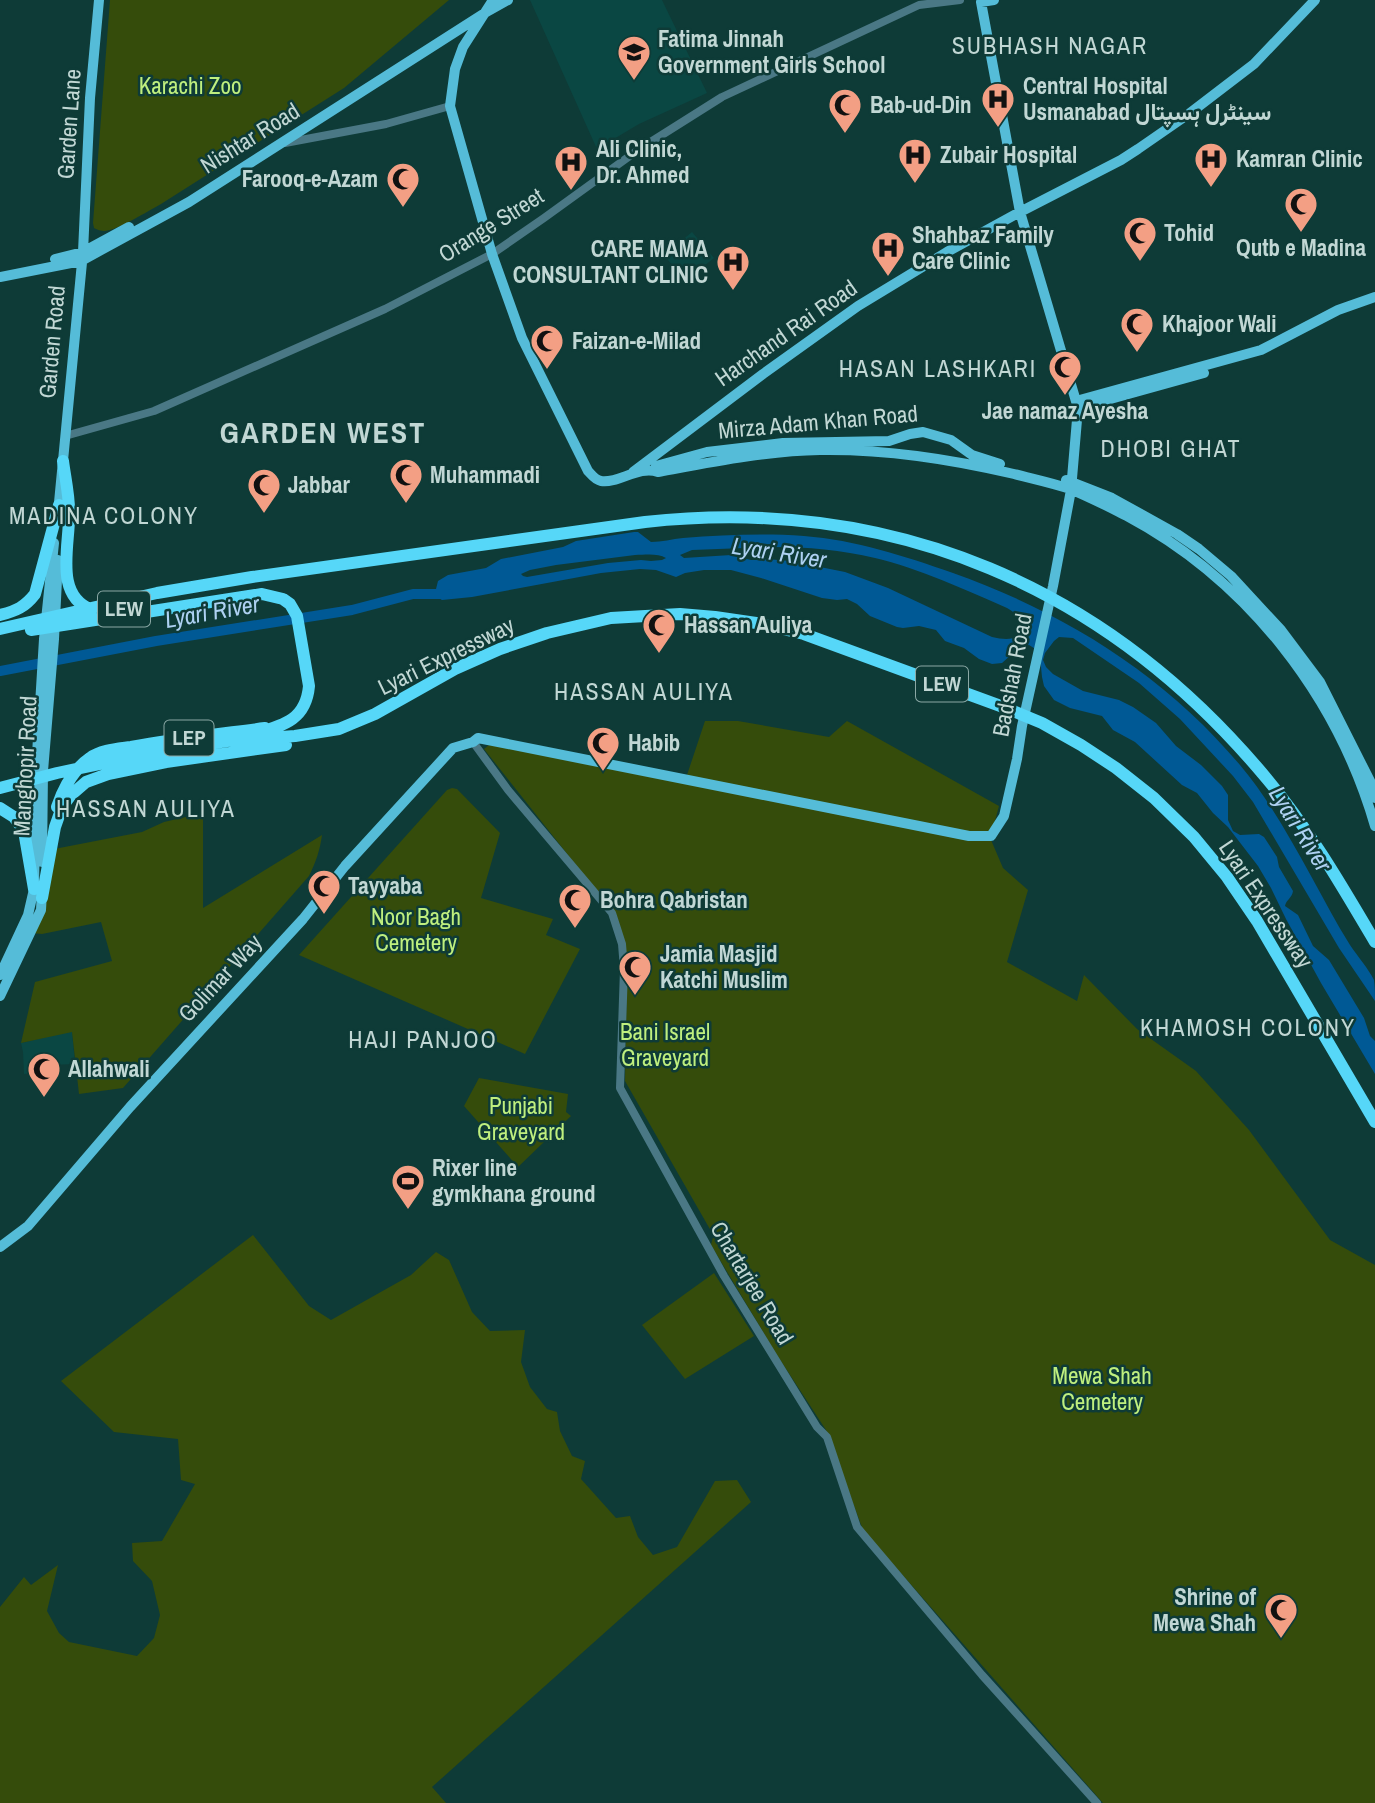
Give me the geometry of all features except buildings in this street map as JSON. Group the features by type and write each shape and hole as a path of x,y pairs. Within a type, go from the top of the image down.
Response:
{"highway":[{"name":"LEW","path":"63,461 69,511 66,575 72,595 86,608 105,612 257,586 312,569"},
{"path":"0,615 18,610 35,594 59,505"},
{"name":"LEW","path":"0,629 157,593 655,521 747,517 829,523 869,530 981,564 1033,588 1101,627 1151,663 1228,734 1268,780 1323,855 1375,942"},
{"path":"257,586 285,596 297,615 309,686 308,695 300,713 282,726"},
{"name":"LEW","path":"0,637 33,629 262,594 283,599 297,615"},
{"name":"Lyari Expressway","path":"0,788 162,751 339,729 375,713 455,669 500,649 547,633 611,618 680,614 762,624 804,634 1042,723 1116,768 1154,798 1194,837 1258,921 1375,1122"},
{"name":"LEW","path":"227,741 282,726"},
{"name":"LEP","path":"96,755 159,742 282,726"},
{"name":"LEW","path":"38,894 62,807 86,782 108,774 166,762 326,738 339,729"},
{"name":"LEW","path":"48,861 54,814 61,796 80,766 96,755"},
{"path":"0,808 14,817 24,831 38,894"}],"main road":[{"name":"Garden Lane","path":"82,256 90,98 99,0"},
{"name":"Nishtar Road","path":"0,270 82,256 294,132 492,3 508,0"},
{"path":"977,1 995,0"},
{"name":"Harchand Rai Road","path":"632,473 858,306 915,270 1123,159 1190,113 1254,64 1315,0"},
{"name":"Badshah Road","path":"473,742 478,738 969,836 991,836 1004,816 1072,486 1077,405 1020,212 977,1"},
{"name":"Nishtar Road","path":"0,277 82,256 189,202 492,3"},
{"path":"492,3 463,47 455,69 450,106 492,254"},
{"name":"Mirza Adam Khan Road","path":"492,254 522,338 588,471 594,478 605,482 632,473 654,470 658,472 733,458 819,450 919,456 1072,486 1176,545 1202,564 1259,618 1320,699 1363,786 1375,825"},
{"name":"Garden Road","path":"65,436 82,256"},
{"path":"1077,405 1261,350 1338,310 1375,297"},
{"path":"1077,405 1188,378 1264,354 1338,317 1375,304"},
{"name":"Mirza Adam Khan Road","path":"654,470 656,467 707,452 783,443 889,441 923,432 951,440 978,458 1112,498 1186,540 1231,576 1271,618 1320,682 1371,783 1375,798"},
{"name":"Manghopir Road","path":"0,996 41,910 38,894 40,771 65,436"},
{"name":"Golimar Way","path":"0,1247 27,1226 130,1107 303,919 345,866 453,748 473,742"},
{"name":"Manghopir Road","path":"0,975 38,894"}],"street":[{"name":"Orange Street","path":"65,436 154,411 385,309 492,254 638,150 722,97 919,5 960,0"},
{"path":"279,144 386,124 450,106"},
{"name":"Chartarjee Road","path":"473,742 508,790 612,914 622,944 624,969 620,1087 724,1276 817,1427 827,1437 857,1527 982,1675 1097,1803"}],"shaded area":[{"name":"Fatima Jinnah Government Girls School","path":"530,0 662,0 707,93 639,124 597,149"},
{"path":"692,232 714,258 685,281 664,255"},
{"path":"72,1031 75,1064 50,1065 50,1072 24,1074 21,1043"}],"green space":[{"name":"Karachi Zoo","path":"110,0 449,0 344,88 161,204 125,224 105,231 94,228 93,223"},
{"name":"Mewa Shah Cemetery","path":"705,721 738,721 829,737 847,721 999,806 993,828 988,833 1003,868 1028,890 1007,962 1077,1001 1084,975 1137,1029 1196,1071 1249,1130 1330,1240 1375,1265 1375,1803 1103,1803 863,1530 826,1430 775,1352 711,1245 711,1231 625,1081 627,968 614,913 484,749 489,745 687,775"},
{"name":"Noor Bagh Cemetery","path":"457,789 500,833 481,898 553,919 546,935 580,949 525,1054 299,955 447,790"},
{"path":"203,813 203,908 322,835 309,876 123,1088 79,1094 72,1032 21,1043 35,982 112,961 101,922 42,934 31,933 49,850 142,832 164,822"},
{"name":"Punjabi Graveyard","path":"479,1078 568,1094 566,1112 571,1116 518,1167 464,1106"},
{"path":"253,1235 309,1306 331,1320 411,1275 436,1252 449,1260 472,1312 490,1331 525,1330 521,1362 530,1387 547,1409 557,1412 560,1431 572,1456 585,1461 581,1479 616,1518 630,1516 638,1537 653,1555 677,1547 715,1481 737,1480 751,1502 432,1787 446,1803 0,1803 0,1607 24,1577 31,1585 58,1565 47,1611 59,1633 69,1642 137,1656 154,1638 160,1615 152,1581 133,1561 132,1543 162,1541 195,1484 181,1480 178,1439 114,1432 61,1381"},
{"path":"714,1273 754,1336 685,1379 642,1325"}],"water":[{"path":"638,532 651,542 759,535 804,536 842,541 916,561 994,589 1072,627 1109,650 1179,702 1210,732 1250,778 1287,833 1345,937 1372,976 1375,1001 1339,948 1253,802 1233,776 1180,719 1139,683 1073,638 1059,637 1045,653 1043,660 1053,674 1083,691 1119,700 1156,723 1176,746 1222,786 1228,795 1228,820 1233,831 1240,835 1259,834 1264,837 1293,891 1285,906 1298,915 1313,946 1329,960 1375,1041 1375,1074 1321,983 1258,866 1228,827 1197,793 1182,785 1135,742 1113,730 1102,716 1070,708 1054,700 1044,686 1037,650 1029,645 1020,647 1002,663 992,664 945,641 936,630 919,626 897,627 870,616 847,599 822,598 731,570 704,570 676,577 656,570 640,569 601,573 472,597 442,600 435,593 438,581 448,575 486,568 501,559 563,547 576,541","holes":["773,547 850,553 908,568 1007,608 1023,621 1024,632 1012,638 992,637 888,588 845,572 790,561 751,560 731,555 684,558 680,555 692,550","635,555 666,558 608,563 527,577 521,574 556,565"]}],"waterway":[{"name":"Lyari River","path":"0,671 156,641 352,610 413,594 448,594"}],"place":[{"name":"Fatima Jinnah Government Girls School","path":"634,82"},
{"name":"Central Hospital Usmanabad سینٹرل ہسپتال","path":"998,129"},
{"name":"Bab-ud-Din","path":"845,135"},
{"name":"Zubair Hospital","path":"915,185"},
{"name":"Kamran Clinic","path":"1211,189"},
{"name":"Ali Clinic, Dr. Ahmed","path":"571,192"},
{"name":"Farooq-e-Azam","path":"403,209"},
{"name":"Qutb e Madina","path":"1301,234"},
{"name":"Tohid","path":"1140,263"},
{"name":"Shahbaz Family Care Clinic","path":"888,278"},
{"name":"CARE MAMA CONSULTANT CLINIC","path":"733,292"},
{"name":"Khajoor Wali","path":"1137,354"},
{"name":"Faizan-e-Milad","path":"547,371"},
{"name":"Jae namaz Ayesha","path":"1065,397"},
{"name":"Muhammadi","path":"406,505"},
{"name":"Jabbar","path":"264,515"},
{"name":"Hassan Auliya","path":"659,655"},
{"name":"Habib","path":"603,773"},
{"name":"Tayyaba","path":"324,916"},
{"name":"Bohra Qabristan","path":"575,930"},
{"name":"Jamia Masjid Katchi Muslim","path":"635,997"},
{"name":"Allahwali","path":"44,1099"},
{"name":"Rixer line gymkhana ground","path":"408,1211"},
{"name":"Shrine of Mewa Shah","path":"1281,1640"}],"district":[{"name":"SUBHASH NAGAR","path":"1050,46"},
{"name":"HASAN LASHKARI","path":"938,369"},
{"name":"GARDEN WEST","path":"323,433"},
{"name":"DHOBI GHAT","path":"1171,449"},
{"name":"MADINA COLONY","path":"104,516"},
{"name":"HASSAN AULIYA","path":"644,692"},
{"name":"HASSAN AULIYA","path":"146,809"},
{"name":"KHAMOSH COLONY","path":"1248,1028"},
{"name":"HAJI PANJOO","path":"423,1040"}],"park label":[{"name":"Bani Israel Graveyard","path":"665,1045"}]}
